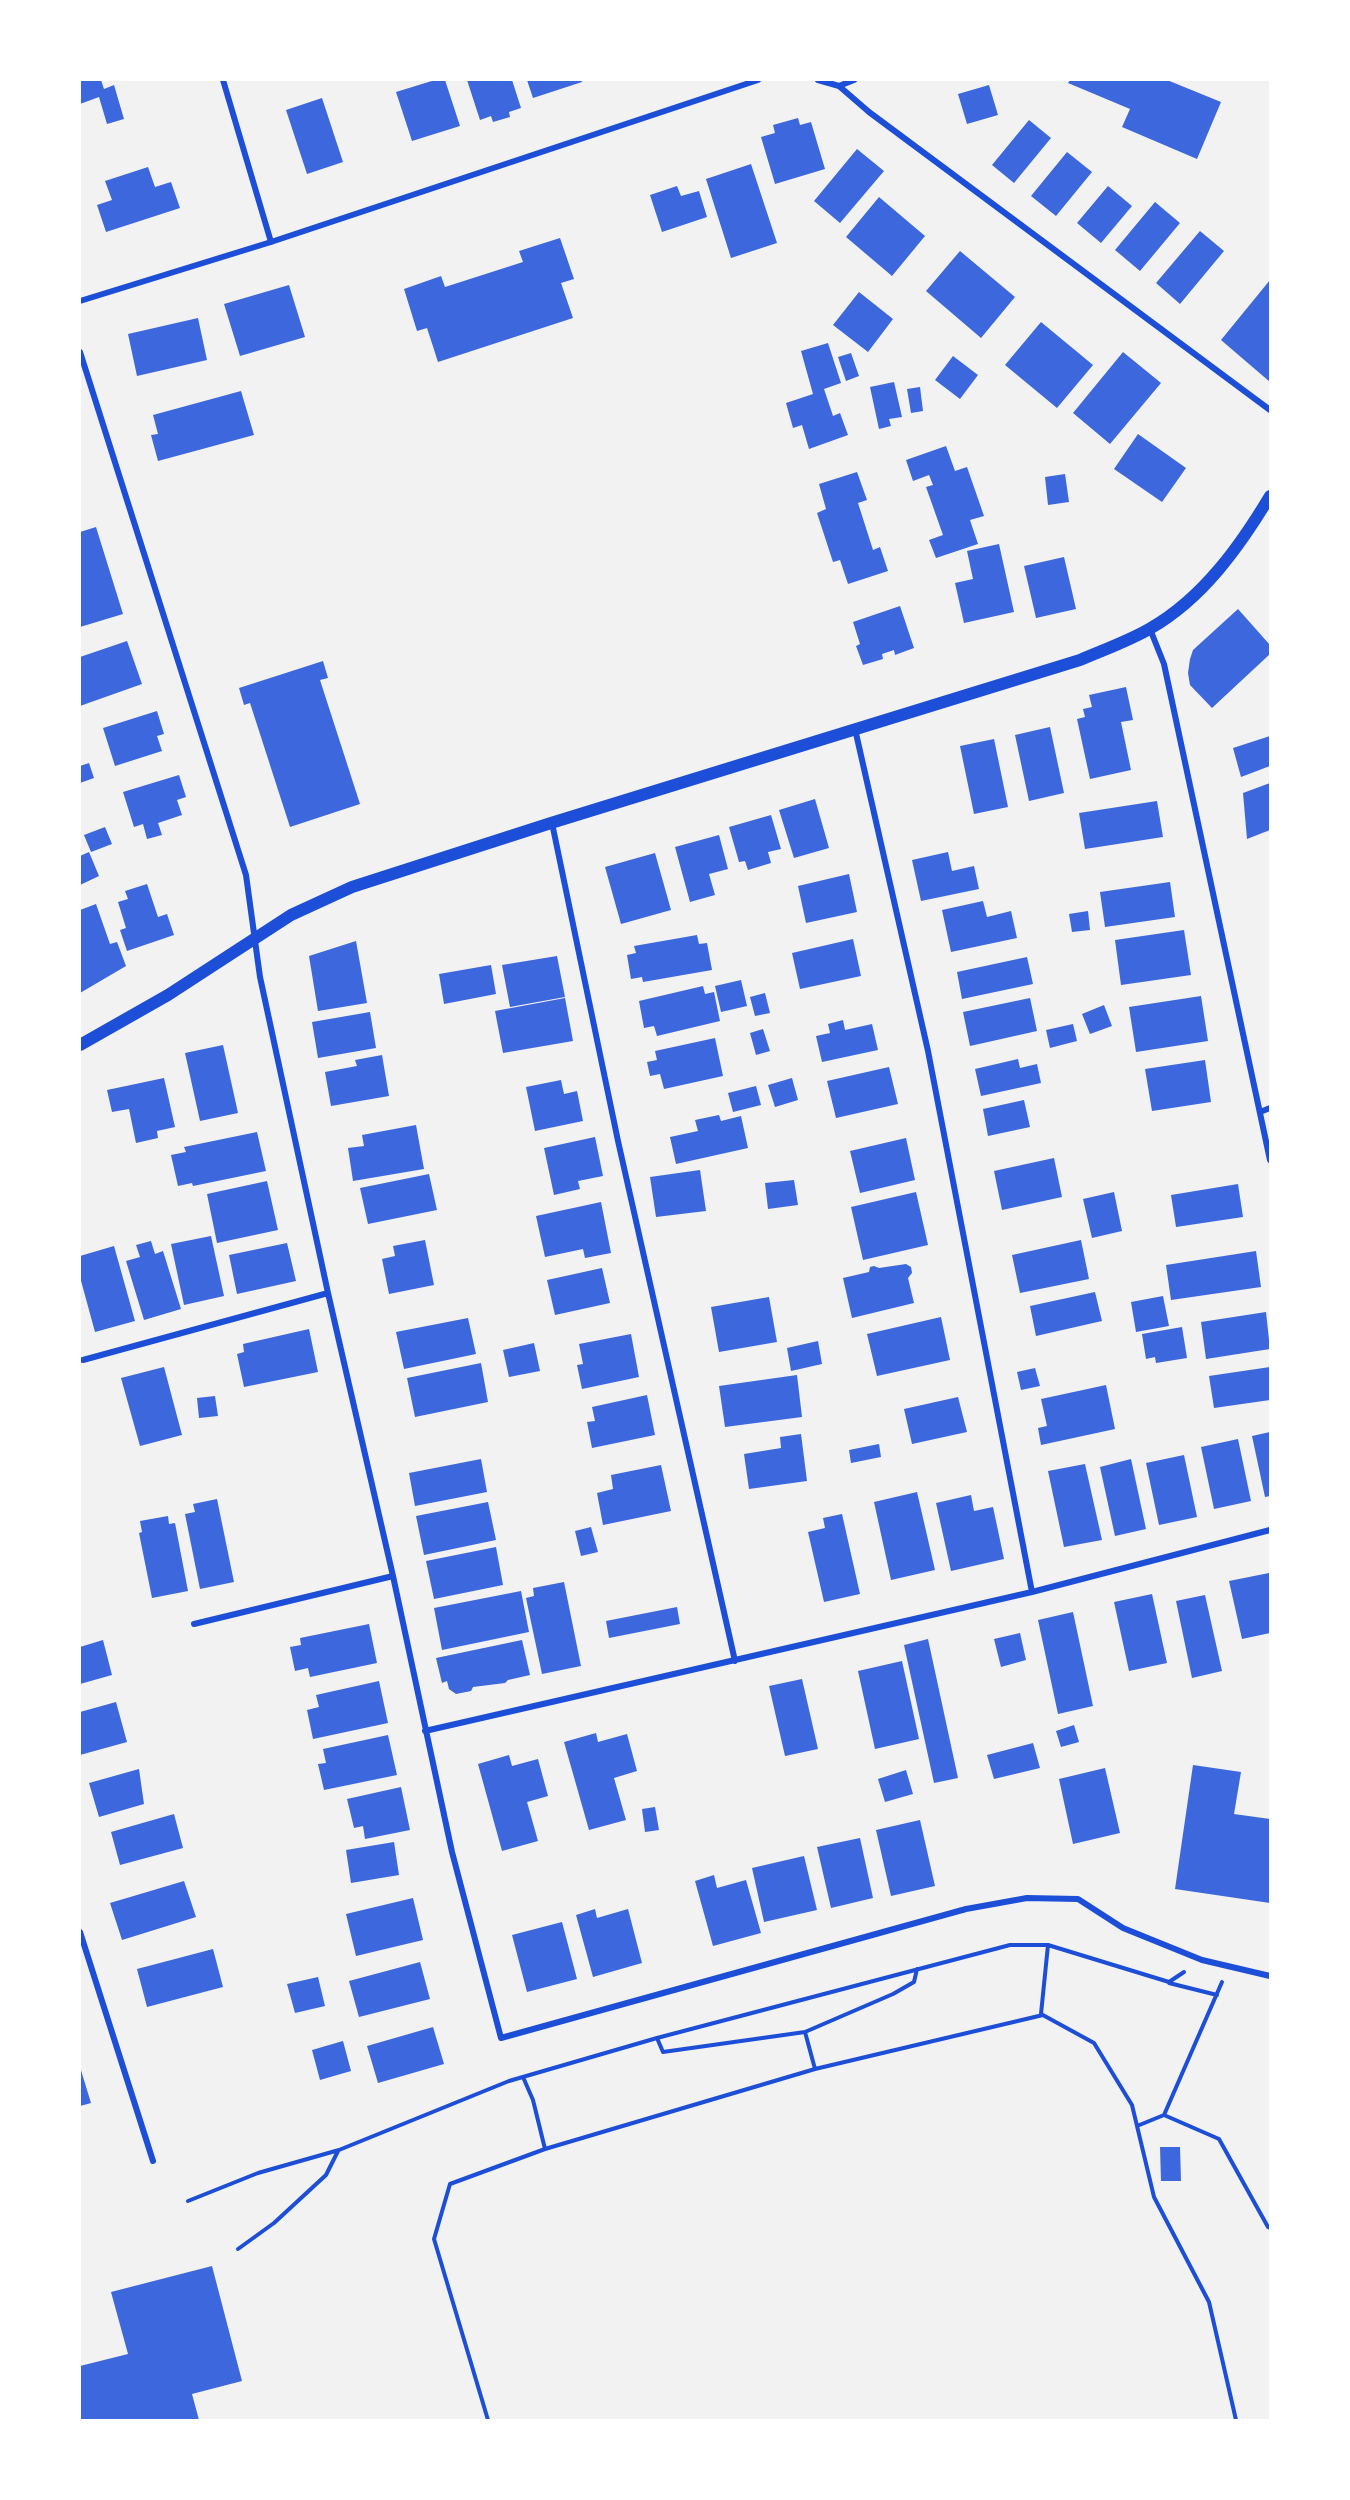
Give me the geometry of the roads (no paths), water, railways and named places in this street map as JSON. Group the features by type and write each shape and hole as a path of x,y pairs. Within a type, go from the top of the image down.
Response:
{"main road":[{"path":"80,1045 168,995 256,936 306,907 352,887 551,823 1080,660 1150,629 1174,614 1200,589 1244,539 1270,496"}],"street":[{"path":"223,80 271,242"},
{"path":"80,301 271,242 758,80"},
{"path":"818,80 839,86 868,112 1270,410"},
{"path":"839,86 854,80"},
{"path":"80,352 246,875 260,977 328,1293 393,1576 452,1852 501,2038 966,1909 1028,1898 1078,1899 1123,1928 1202,1960 1270,1976"},
{"path":"1150,629 1164,664 1270,1160"},
{"path":"855,729 928,1051 1032,1592"},
{"path":"551,823 621,1153 735,1661"},
{"path":"1260,1112 1270,1108"},
{"path":"83,1360 328,1293"},
{"path":"425,1731 1032,1592 1270,1530"},
{"path":"194,1624 393,1576"},
{"path":"80,1932 153,2161"}]}
